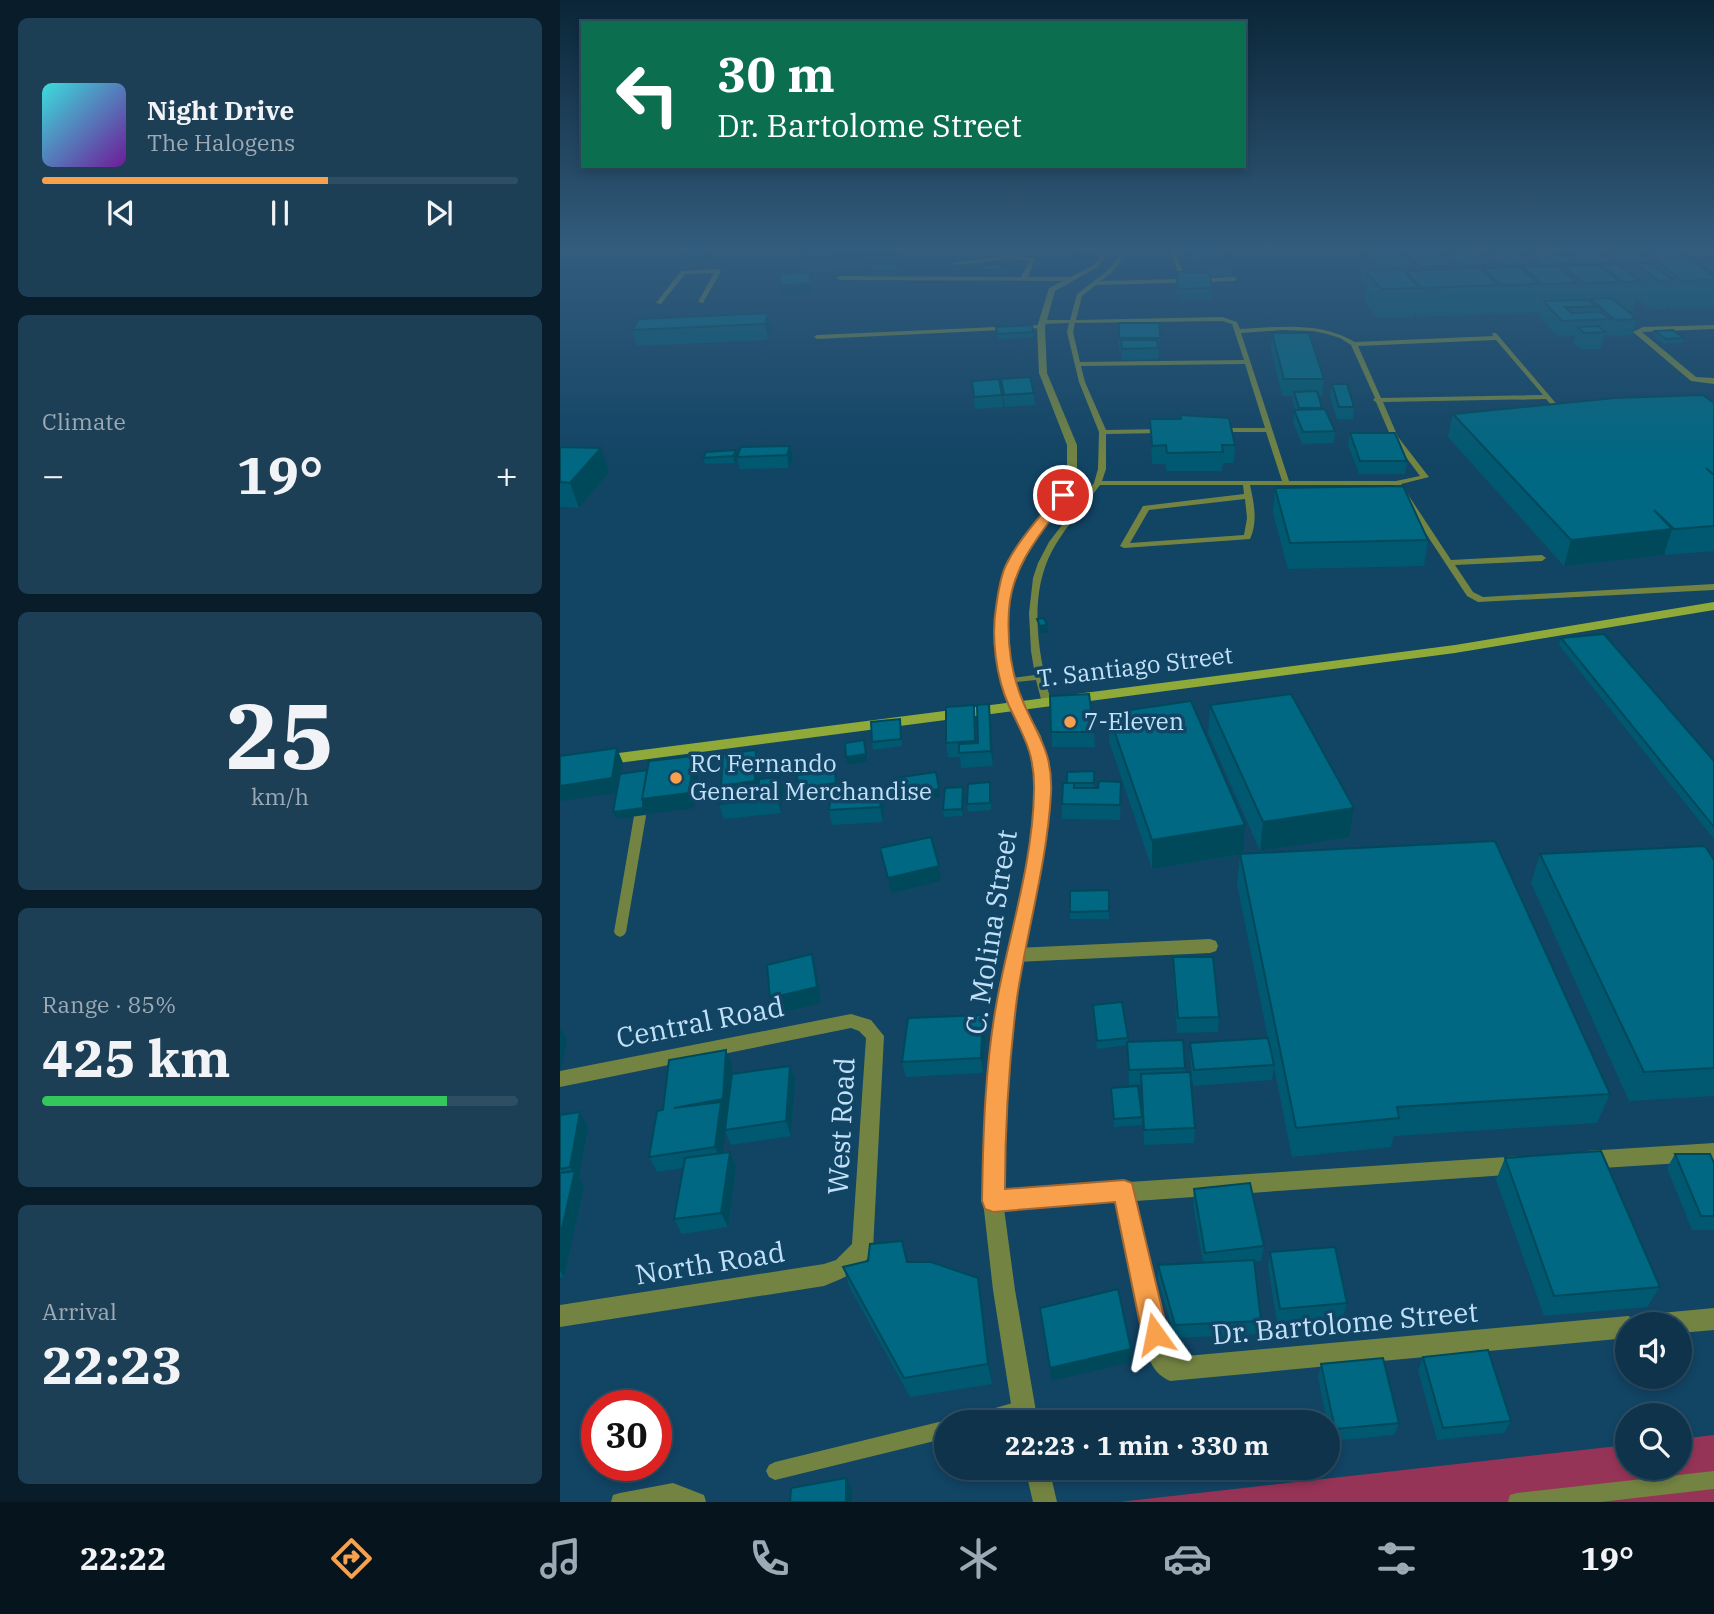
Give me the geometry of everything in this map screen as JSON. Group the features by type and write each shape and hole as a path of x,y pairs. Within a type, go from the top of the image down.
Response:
{"main road":[{"name":"T. Santiago Street","path":"586,762 651,759 1046,701 1455,649 1714,607"}],"street":[{"path":"1042,325 1043,321"},
{"name":"C. Molina Street","path":"1023,1410 993,1201 994,1129 1014,955 1034,867 1043,793 1042,767 1034,736 1017,705 1008,681 1003,654 1002,609 1011,566 1072,479 1072,445 1043,373 1042,325"},
{"path":"1714,327 1643,329 1637,332 1694,379 1714,381"},
{"path":"1014,955 1210,946"},
{"name":"Central Road","path":"560,1079 851,1021"},
{"name":"West Road","path":"851,1021 865,1025 875,1037 862,1249"},
{"path":"1563,1162 1714,1152"},
{"path":"993,1201 1536,1164"},
{"name":"Dr. Bartolome Street","path":"1124,1191 1160,1358 1170,1369 1615,1328"},
{"name":"North Road","path":"560,1316 824,1275 843,1268 862,1249"},
{"path":"1692,1321 1714,1319"},
{"path":"1040,1480 1045,1502"}],"lane":[{"path":"817,337 1042,325 1065,321"},
{"path":"1046,701 1039,677 1034,622 1041,566 1098,483 1102,469 1103,432 1069,337 1072,321"},
{"path":"1229,321 1235,323 1286,483"},
{"path":"1098,483 1395,483 1425,478 1395,437 1376,400 1354,344 1345,337 1321,331 1237,331"},
{"path":"1354,344 1495,336 1567,419"},
{"path":"1077,364 1248,362"},
{"path":"1376,400 1547,397"},
{"path":"1200,431 1270,429"},
{"path":"1103,432 1172,431"},
{"path":"1246,483 1248,496 1250,534 1233,539 1127,548 1124,544 1146,508 1248,496"},
{"path":"1395,483 1470,594 1481,600 1714,587"},
{"path":"1449,563 1542,558"},
{"path":"1008,681 1039,677"},
{"path":"620,932 640,816"},
{"path":"775,1471 934,1432"},
{"path":"1517,1502 1714,1480"},
{"path":"620,1502 673,1492 697,1502"}],"shaded area":[{"path":"1714,1435 1714,1502 1119,1502 1315,1480 1340,1480 1340,1477 1615,1446 1615,1480 1692,1480 1692,1438"}],"building":[{"path":"638,321 766,321 765,324 632,330"},
{"path":"1119,323 1159,323 1160,338 1119,338"},
{"path":"1032,325 1033,332 997,334 996,327"},
{"path":"1598,326 1605,332 1584,333 1577,327"},
{"path":"1673,330 1684,338 1666,339 1655,331"},
{"path":"1272,333 1309,333 1324,379 1284,379"},
{"path":"1121,340 1157,340 1158,348 1122,349"},
{"path":"1030,377 1034,393 1004,395 1001,379"},
{"path":"999,379 1002,395 974,397 972,381"},
{"path":"1332,384 1347,384 1354,407 1339,407"},
{"path":"1317,391 1322,408 1299,408 1294,392"},
{"path":"1703,395 1714,403 1714,526 1674,529 1654,510 1672,529 1571,540 1453,414 1615,398"},
{"path":"1325,409 1335,431 1303,432 1294,410"},
{"path":"1180,415 1229,418 1235,445 1222,445 1223,452 1167,453 1166,445 1152,446 1150,419 1181,419"},
{"path":"1350,433 1395,433 1407,461 1360,461"},
{"path":"790,446 787,455 737,457 741,447"},
{"path":"560,447 601,448 570,483 560,482"},
{"path":"736,450 733,456 703,458 706,452"},
{"path":"1403,486 1428,540 1290,543 1275,488"},
{"path":"1044,618 1047,625 1040,626 1037,619"},
{"path":"1604,634 1714,761 1714,827 1561,638"},
{"path":"1089,694 1094,732 1051,732 1050,696"},
{"path":"1291,694 1354,808 1263,822 1210,705"},
{"path":"1191,701 1245,825 1152,840 1108,713"},
{"path":"989,704 991,751 959,753 959,744 978,743 977,705"},
{"path":"974,705 975,741 946,743 946,707"},
{"path":"900,719 901,739 872,742 871,722"},
{"path":"864,740 866,754 846,757 845,743"},
{"path":"617,748 612,778 560,786 560,756"},
{"path":"756,750 755,781 721,786 723,754"},
{"path":"694,756 689,793 642,799 649,761"},
{"path":"835,769 836,783 798,789 797,775"},
{"path":"647,770 643,808 613,812 620,774"},
{"path":"1094,771 1094,783 1067,783 1067,772"},
{"path":"936,772 939,789 897,795 895,778"},
{"path":"779,777 777,798 719,804 721,790 759,786 759,779"},
{"path":"1099,781 1121,782 1120,805 1062,804 1063,783 1074,783 1074,788 1098,788"},
{"path":"990,782 990,803 967,804 968,784"},
{"path":"883,787 880,807 829,810 832,790"},
{"path":"963,787 962,809 943,810 945,788"},
{"path":"931,837 939,866 888,878 880,848"},
{"path":"1495,841 1610,1094 1397,1107 1399,1118 1296,1128 1240,854"},
{"path":"1705,846 1714,860 1714,1068 1644,1072 1540,854"},
{"path":"1109,890 1109,911 1070,912 1070,891"},
{"path":"812,954 817,987 770,998 767,965"},
{"path":"1173,957 1213,957 1219,1017 1178,1018"},
{"path":"1122,1002 1128,1038 1097,1041 1093,1005"},
{"path":"983,1015 981,1058 902,1062 908,1018"},
{"path":"1268,1038 1274,1065 1194,1070 1190,1043"},
{"path":"1183,1040 1185,1068 1129,1070 1127,1042"},
{"path":"726,1050 723,1099 674,1108 721,1102 715,1147 649,1157 657,1111 663,1110 669,1060"},
{"path":"790,1066 786,1121 725,1130 732,1074"},
{"path":"1190,1072 1195,1128 1144,1130 1141,1074"},
{"path":"1138,1086 1142,1117 1114,1119 1111,1088"},
{"path":"580,1112 570,1167 560,1169 560,1115"},
{"path":"1601,1151 1660,1287 1554,1296 1505,1158"},
{"path":"730,1152 721,1213 674,1219 685,1158"},
{"path":"1675,1154 1710,1154 1714,1163 1714,1216 1701,1216"},
{"path":"575,1171 560,1237 560,1173"},
{"path":"1250,1183 1264,1246 1205,1253 1194,1189"},
{"path":"902,1241 907,1262 931,1262 978,1278 988,1364 904,1378 843,1267 868,1261 870,1244"},
{"path":"1335,1247 1347,1303 1280,1309 1270,1252"},
{"path":"1254,1260 1261,1321 1175,1325 1158,1265"},
{"path":"1118,1289 1131,1349 1050,1368 1040,1308"},
{"path":"1488,1350 1511,1421 1443,1428 1423,1357"},
{"path":"1383,1358 1399,1423 1340,1429 1340,1410 1331,1410 1321,1364"},
{"path":"846,1478 846,1502 790,1502 791,1488"}],"place":[{"name":"7-Eleven","path":"1070,722"},
{"name":"RC Fernando General Merchandise","path":"676,778"}],"route":[{"path":"1063,495 1011,566 1002,609 1003,654 1008,681 1017,705 1034,736 1042,767 1043,793 1034,867 1007,998 994,1129 993,1201 1124,1191 1155,1334"}]}
